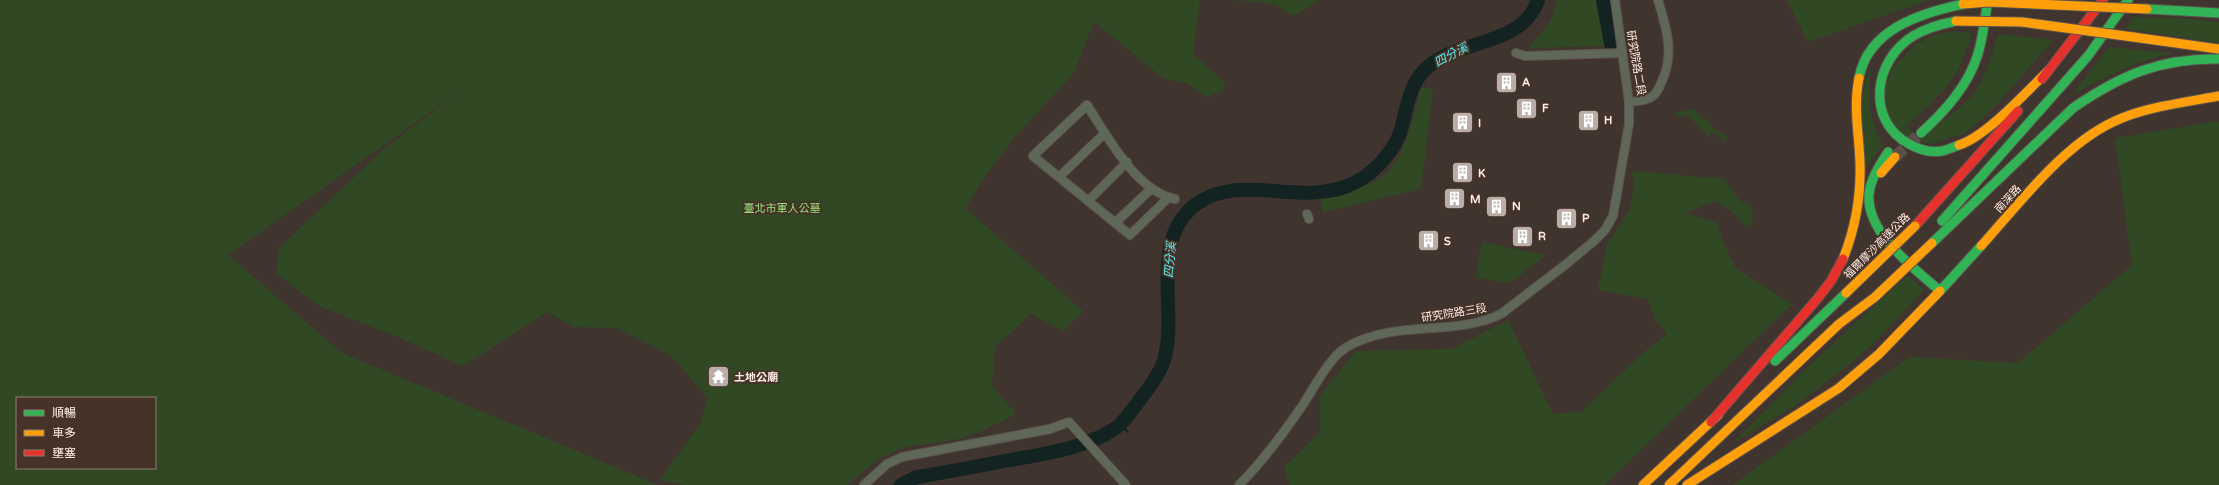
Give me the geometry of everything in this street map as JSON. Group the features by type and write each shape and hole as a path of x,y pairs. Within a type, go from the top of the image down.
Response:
{"main road":[{"path":"1918,131 1952,102 1976,61 1988,0"},
{"name":"福爾摩沙高速公路","path":"1643,485 1711,422 1915,226 2013,118 2102,0"},
{"path":"1669,485 1839,324 1875,297 1929,241 2088,56 2128,0"},
{"path":"1711,422 1829,282 1840,265 1854,229 1860,193 1856,93 1860,74 1876,45 1891,30 1922,13 1963,4 1996,2 2219,13"},
{"path":"2048,71 1997,119 1967,143 1952,149 1938,152 1926,151 1901,140 1889,129 1878,104 1878,88 1882,71 1888,57 1908,39 1928,28 1956,21 1976,19 2006,21 2133,36 2219,49"},
{"path":"1929,241 2073,108 2097,91 2124,75 2152,64 2180,60 2219,59"},
{"name":"南深路","path":"1688,485 1712,467 1838,388 1889,344 1940,291 2050,170 2086,138 2120,119 2149,109 2219,96"},
{"path":"1892,155 1879,164 1873,177 1870,194 1872,220 1877,230 1940,291"}],"street":[{"name":"研究院路二段","path":"1615,0 1621,53 1630,102 1645,100 1656,94 1665,74 1669,57 1669,36 1658,0"},
{"path":"1516,53 1525,56 1621,53"},
{"name":"研究院路三段","path":"1239,485 1258,464 1300,409 1334,358 1350,345 1385,333 1446,327 1491,318 1501,314 1594,241 1605,230 1613,216 1629,124 1630,102"},
{"path":"1087,105 1105,133 1127,162 1151,189 1172,198 1130,235 1033,156 1087,105"},
{"path":"1060,177 1105,133"},
{"path":"1088,200 1127,162"},
{"path":"1115,223 1151,189"},
{"path":"864,485 887,464 902,457 1050,430 1069,422 1126,485"}],"green space":[{"name":"臺北市軍人公墓","path":"0,0 1200,0 1193,54 1225,83 1222,91 1207,97 1188,84 1163,78 1094,22 1074,73 1014,138 981,182 966,209 1083,311 1063,331 1031,314 995,347 992,385 1016,414 966,437 912,446 892,452 872,464 847,485 686,485 660,480 700,424 708,398 670,355 617,328 574,327 547,312 463,366 400,338 319,306 276,273 279,248 385,148 466,87 228,255 342,353 658,485 0,485"},
{"path":"1235,0 1320,0 1293,16 1274,4"},
{"path":"1558,0 1612,0 1616,46 1529,48 1550,22"},
{"path":"1787,0 1929,0 1808,42"},
{"path":"2133,17 2182,18 2219,22 2219,43 2126,29"},
{"path":"1955,31 1972,34 1959,68 1945,89 1906,127 1920,137 1934,128 1964,104 1975,92 1986,71 1998,34 2053,40 2000,101 1980,121 1963,134 1930,144 1906,138 1890,122 1884,91 1892,69 1915,45 1934,35"},
{"path":"2109,47 2173,53 2146,60 2120,70 2071,96"},
{"path":"1871,69 1870,108 1874,125 1883,145 1866,167 1861,117 1863,92"},
{"path":"1421,88 1433,88 1421,189 1323,212 1321,199 1368,185 1382,177 1390,169 1403,148 1408,136"},
{"path":"1693,109 1718,131 1728,136 1725,141 1711,131 1708,137 1688,115 1678,117 1675,113"},
{"path":"2219,121 2219,485 1733,485 1909,357 2018,363 2132,265 2115,138"},
{"path":"1632,171 1724,179 1740,201 1751,206 1753,218 1751,228 1744,224 1732,211 1715,201 1685,213 1717,223 1723,242 1736,269 1792,304 1605,485 1290,485 1284,467 1320,433 1320,396 1356,351 1452,349 1508,320 1553,414 1581,412 1644,352 1667,334 1655,320 1648,299 1598,290 1607,244 1629,211 1634,190"},
{"path":"1482,242 1546,255 1510,283 1476,278"},
{"path":"1908,275 1924,290 1876,341 1846,367 1796,405 1733,443 1810,365"}],"waterway":[{"name":"四分溪","path":"901,485 917,477 1063,450 1089,442 1113,430 1121,424 1149,387 1163,363 1167,343 1168,259 1172,239 1181,221 1195,205 1213,195 1232,191 1252,190 1315,192 1336,190 1363,178 1376,168 1397,140 1410,95 1421,74 1435,62 1450,53 1485,42 1517,27 1529,16 1538,0"},
{"path":"1603,0 1611,44"},
{"path":"1121,424 1127,431"}],"tunnel":[{"path":"1895,157 1921,133"}],"traffic: fast":[{"path":"1921,133 1939,116 1955,97 1974,66 1983,34 1988,0"},
{"path":"1942,221 2088,56 2128,0"},
{"path":"1859,78 1864,61 1873,47 1885,35 1914,18 1930,12 1963,4"},
{"path":"2147,9 2219,13"},
{"path":"1956,21 1923,31 1913,36 1900,47 1890,60 1883,74 1880,90 1881,106 1886,120 1895,133 1909,144 1929,151 1944,151 1959,145"},
{"path":"1932,243 2073,108 2091,96 2125,78 2160,65 2198,59 2219,59"},
{"path":"1888,152 1876,172 1870,188 1870,208 1875,222 1883,236 1905,260 1940,291 1981,246"},
{"path":"1775,361 1846,293"}],"traffic: slow":[{"path":"1963,4 1989,2 2147,9"},
{"path":"1956,21 2022,22 2133,37"},
{"path":"2133,37 2219,49"},
{"path":"1959,145 1982,133 2018,101 2048,71"},
{"path":"1843,259 1851,236 1858,200 1860,163 1856,99 1859,78"},
{"path":"1981,246 2028,192 2063,157 2082,141 2102,128 2122,118 2146,110 2219,96"},
{"path":"1881,173 1895,157"},
{"path":"1846,293 1915,226"},
{"path":"1839,324 1875,297 1932,243"},
{"path":"1687,485 1839,388 1879,354 1940,291"},
{"path":"1669,485 1839,324"},
{"path":"1643,485 1718,415"}],"traffic: jam":[{"path":"2042,79 2103,0"},
{"path":"1915,226 2018,111"},
{"path":"1711,422 1818,298 1831,281 1843,259"}],"place":[{"name":"A","path":"1506,82"},
{"name":"F","path":"1526,108"},
{"name":"H","path":"1588,120"},
{"name":"I","path":"1463,123"},
{"name":"K","path":"1462,173"},
{"name":"M","path":"1454,199"},
{"name":"N","path":"1497,206"},
{"name":"P","path":"1567,218"},
{"name":"R","path":"1523,236"},
{"name":"S","path":"1429,241"},
{"name":"土地公廟","path":"718,377"}]}
